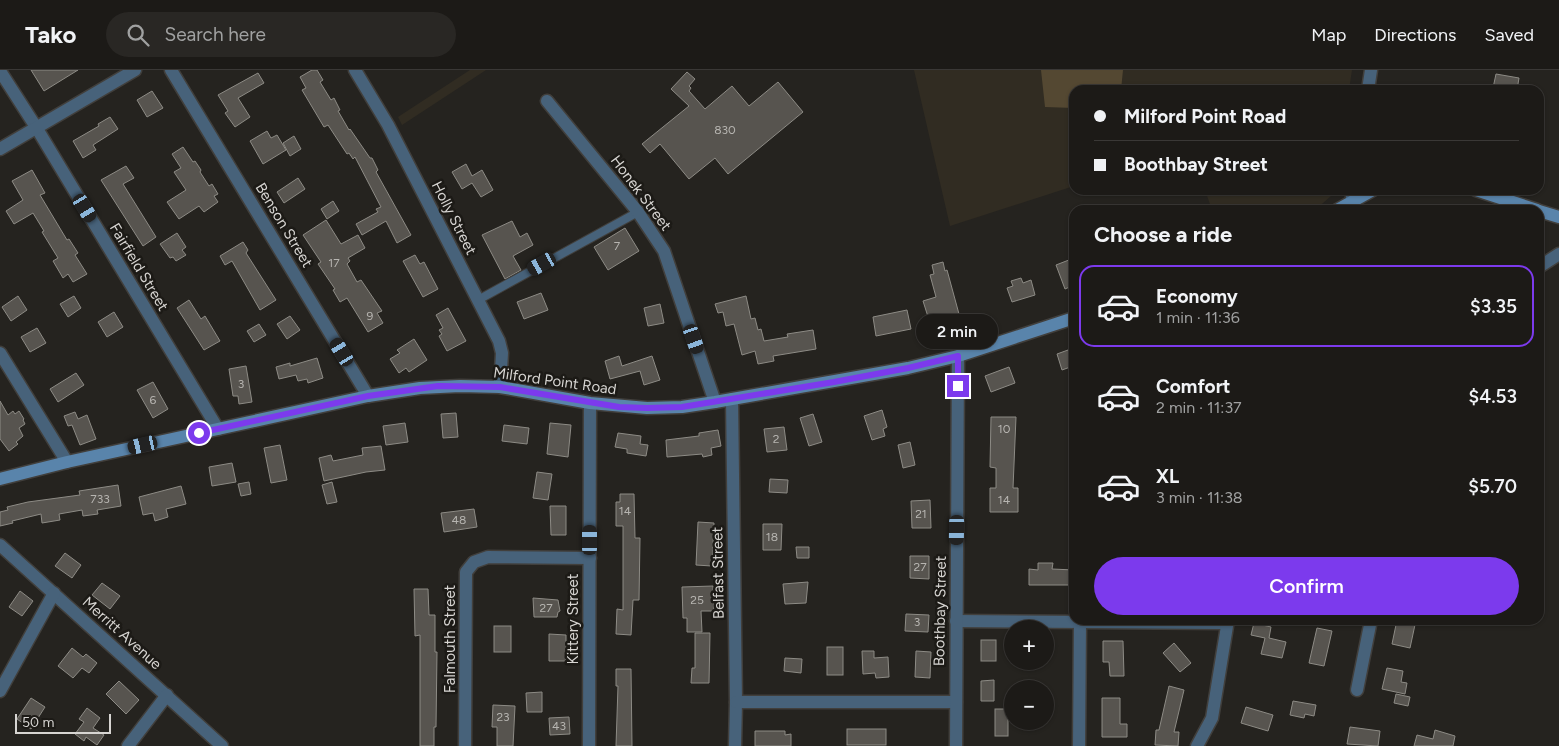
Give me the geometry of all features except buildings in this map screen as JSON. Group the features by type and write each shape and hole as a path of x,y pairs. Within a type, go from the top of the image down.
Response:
{"main road":[{"path":"1342,205 1352,195"},
{"path":"1492,195 1522,205"},
{"path":"1544,212 1559,217"},
{"name":"Milford Point Road","path":"0,478 368,396 438,386 500,387 590,403 647,408 682,407 898,370 958,356 1069,320"}],"street":[{"path":"0,149 135,70"},
{"name":"Benson Street","path":"171,70 368,396"},
{"name":"Holly Street","path":"355,70 388,125 501,346 500,387"},
{"path":"1369,85 1371,70"},
{"name":"Fairfield Street","path":"0,71 36,127 218,429"},
{"name":"Honek Street","path":"548,101 638,212 664,251 715,402"},
{"path":"1544,264 1559,254"},
{"path":"0,353 67,462"},
{"name":"Boothbay Street","path":"956,746 958,356"},
{"name":"Belfast Street","path":"732,399 735,746"},
{"name":"Kittery Street","path":"589,746 590,403"},
{"name":"Merritt Avenue","path":"0,545 222,746"},
{"name":"Falmouth Street","path":"465,746 466,572 474,562 488,557 590,558"},
{"path":"0,690 54,593"},
{"path":"956,621 1069,622"},
{"path":"1079,746 1080,625"},
{"path":"1196,746 1212,718 1226,625"},
{"path":"1356,690 1370,625"},
{"path":"128,746 168,696"},
{"path":"736,702 956,702"}],"lane":[{"path":"478,300 638,212"}],"shaded area":[{"path":"470,70 486,70 402,125 398,117"},
{"path":"914,70 1352,70 1350,85 1069,85 1069,188 950,226"},
{"path":"1041,70 1123,70 1122,85 1069,85 1069,108 1045,107"},
{"path":"1207,195 1332,195 1321,205 1210,205"}],"route":[{"path":"199,433 368,396 438,386 500,387 619,407 682,407 834,382 958,356 958,386"}]}
